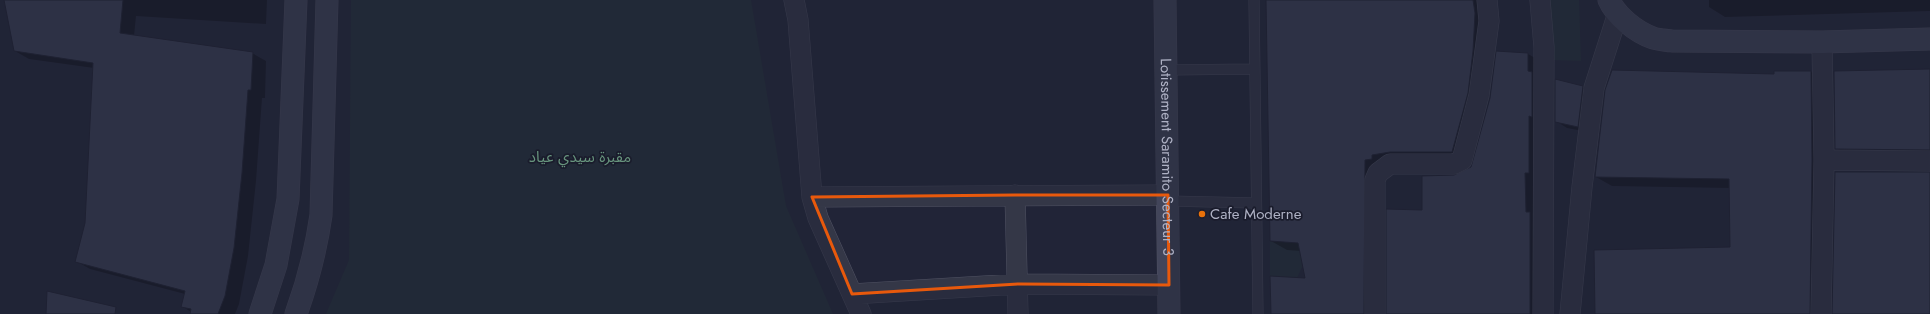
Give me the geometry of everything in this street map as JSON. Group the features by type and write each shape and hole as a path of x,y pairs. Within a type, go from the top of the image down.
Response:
{"street":[{"path":"794,0 798,20 812,197 818,218 861,314"},
{"name":"Lotissement Saramito Secteur 3","path":"1165,0 1169,314"},
{"path":"1375,314 1375,180 1378,173 1390,164 1454,164 1462,160 1479,95 1489,21 1487,0"},
{"path":"1540,0 1544,47 1543,314"},
{"path":"1613,7 1634,28 1653,38 1672,41 1822,42 1930,39"},
{"path":"1570,314 1582,187 1594,88 1613,7"},
{"path":"260,314 276,265 288,199 295,8 327,9 321,215 316,248 308,280 296,314"},
{"path":"1821,314 1824,160 1822,42"},
{"path":"1824,160 1930,161"},
{"path":"812,197 1015,195 1168,198"},
{"path":"1015,195 1018,314"},
{"path":"852,294 1018,284 1169,285"}],"lane":[{"path":"1254,0 1258,314"},
{"path":"1167,70 1254,69"},
{"path":"1168,198 1256,203"}],"highlighted area":[{"path":"1015,195 1168,195 1169,285 1018,284 852,294 812,197"}],"green space":[{"name":"مقبرة سيدي عياد","path":"351,0 751,0 786,206 833,314 326,314 349,260"},
{"path":"1550,0 1579,0 1581,61 1551,60"},
{"path":"1270,241 1301,243 1302,267 1297,278 1270,276"}],"building":[{"path":"4,0 123,0 120,33 253,52 251,90 248,90 242,173 234,248 225,296 218,314 190,314 191,309 181,307 185,291 75,262 85,223 93,63 14,51"},
{"path":"1266,0 1473,0 1475,13 1473,51 1468,93 1452,152 1390,152 1372,155 1372,159 1365,160 1364,314 1271,314 1270,276 1305,278 1298,243 1270,241"},
{"path":"1496,51 1528,53 1528,71 1532,72 1532,117 1529,116 1529,173 1525,173 1526,212 1530,212 1530,314 1386,314 1386,209 1422,210 1422,176 1454,175 1471,167 1490,98"},
{"path":"1930,69 1930,150 1835,149 1834,71"},
{"path":"1612,70 1774,74 1774,71 1811,71 1812,160 1810,314 1595,314 1594,250 1730,247 1729,179 1595,177 1605,90"},
{"path":"1555,79 1583,86 1578,127 1555,122"},
{"path":"1835,172 1930,172 1930,314 1832,314"},
{"path":"47,291 116,307 115,314 46,314"}],"place":[{"name":"Cafe Moderne","path":"1202,214"}]}
